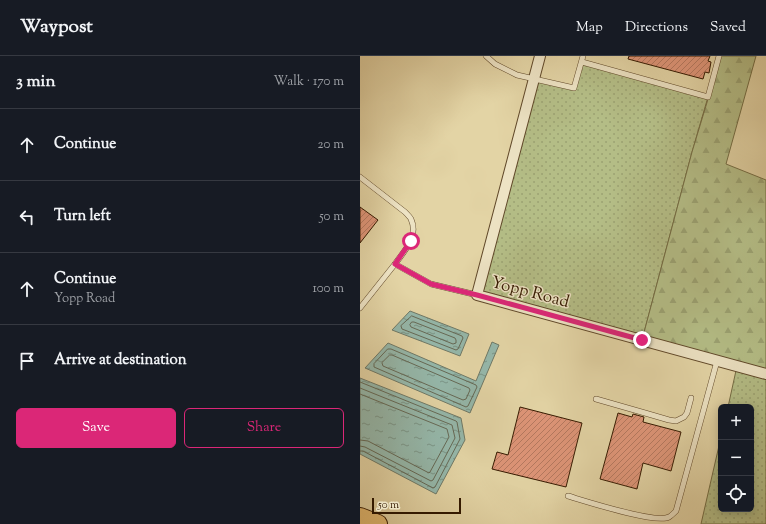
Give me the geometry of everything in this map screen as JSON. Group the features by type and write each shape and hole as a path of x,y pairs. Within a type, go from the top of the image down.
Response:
{"highway":[{"path":"360,517 378,524"}],"street":[{"name":"Yopp Road","path":"540,56 477,295 766,374"}],"lane":[{"path":"486,56 495,64 517,75 574,88 583,56"},
{"path":"582,62 708,97 719,56"},
{"path":"360,177 405,212 411,219 413,235 411,241 395,264 360,308"},
{"path":"395,264 431,284 477,295"},
{"path":"568,496 644,517 659,519 668,518 676,511 716,361"},
{"path":"596,399 676,421 684,417 691,398"}],"green space":[{"path":"721,56 756,56 726,164 766,180 766,374 642,340 692,152"},
{"path":"582,62 708,97 642,340 477,295 533,79 574,88"},
{"path":"737,366 766,374 766,524 701,524 718,450 718,512 754,512 754,404 729,404"}],"water":[{"path":"410,311 469,334 460,356 392,330"},
{"path":"492,342 499,345 470,413 365,368 388,343 476,381"},
{"path":"360,378 461,418 465,440 436,494 360,454"}],"building":[{"path":"629,56 710,56 708,61 711,62 709,73 705,72 703,79 628,59"},
{"path":"360,207 378,220 360,243"},
{"path":"520,407 582,423 566,487 492,469 497,452 508,455"},
{"path":"618,413 632,417 633,414 644,417 643,422 681,432 671,471 643,463 637,489 600,479"}],"route":[{"path":"411,241 395,264 431,284 642,340"}]}
